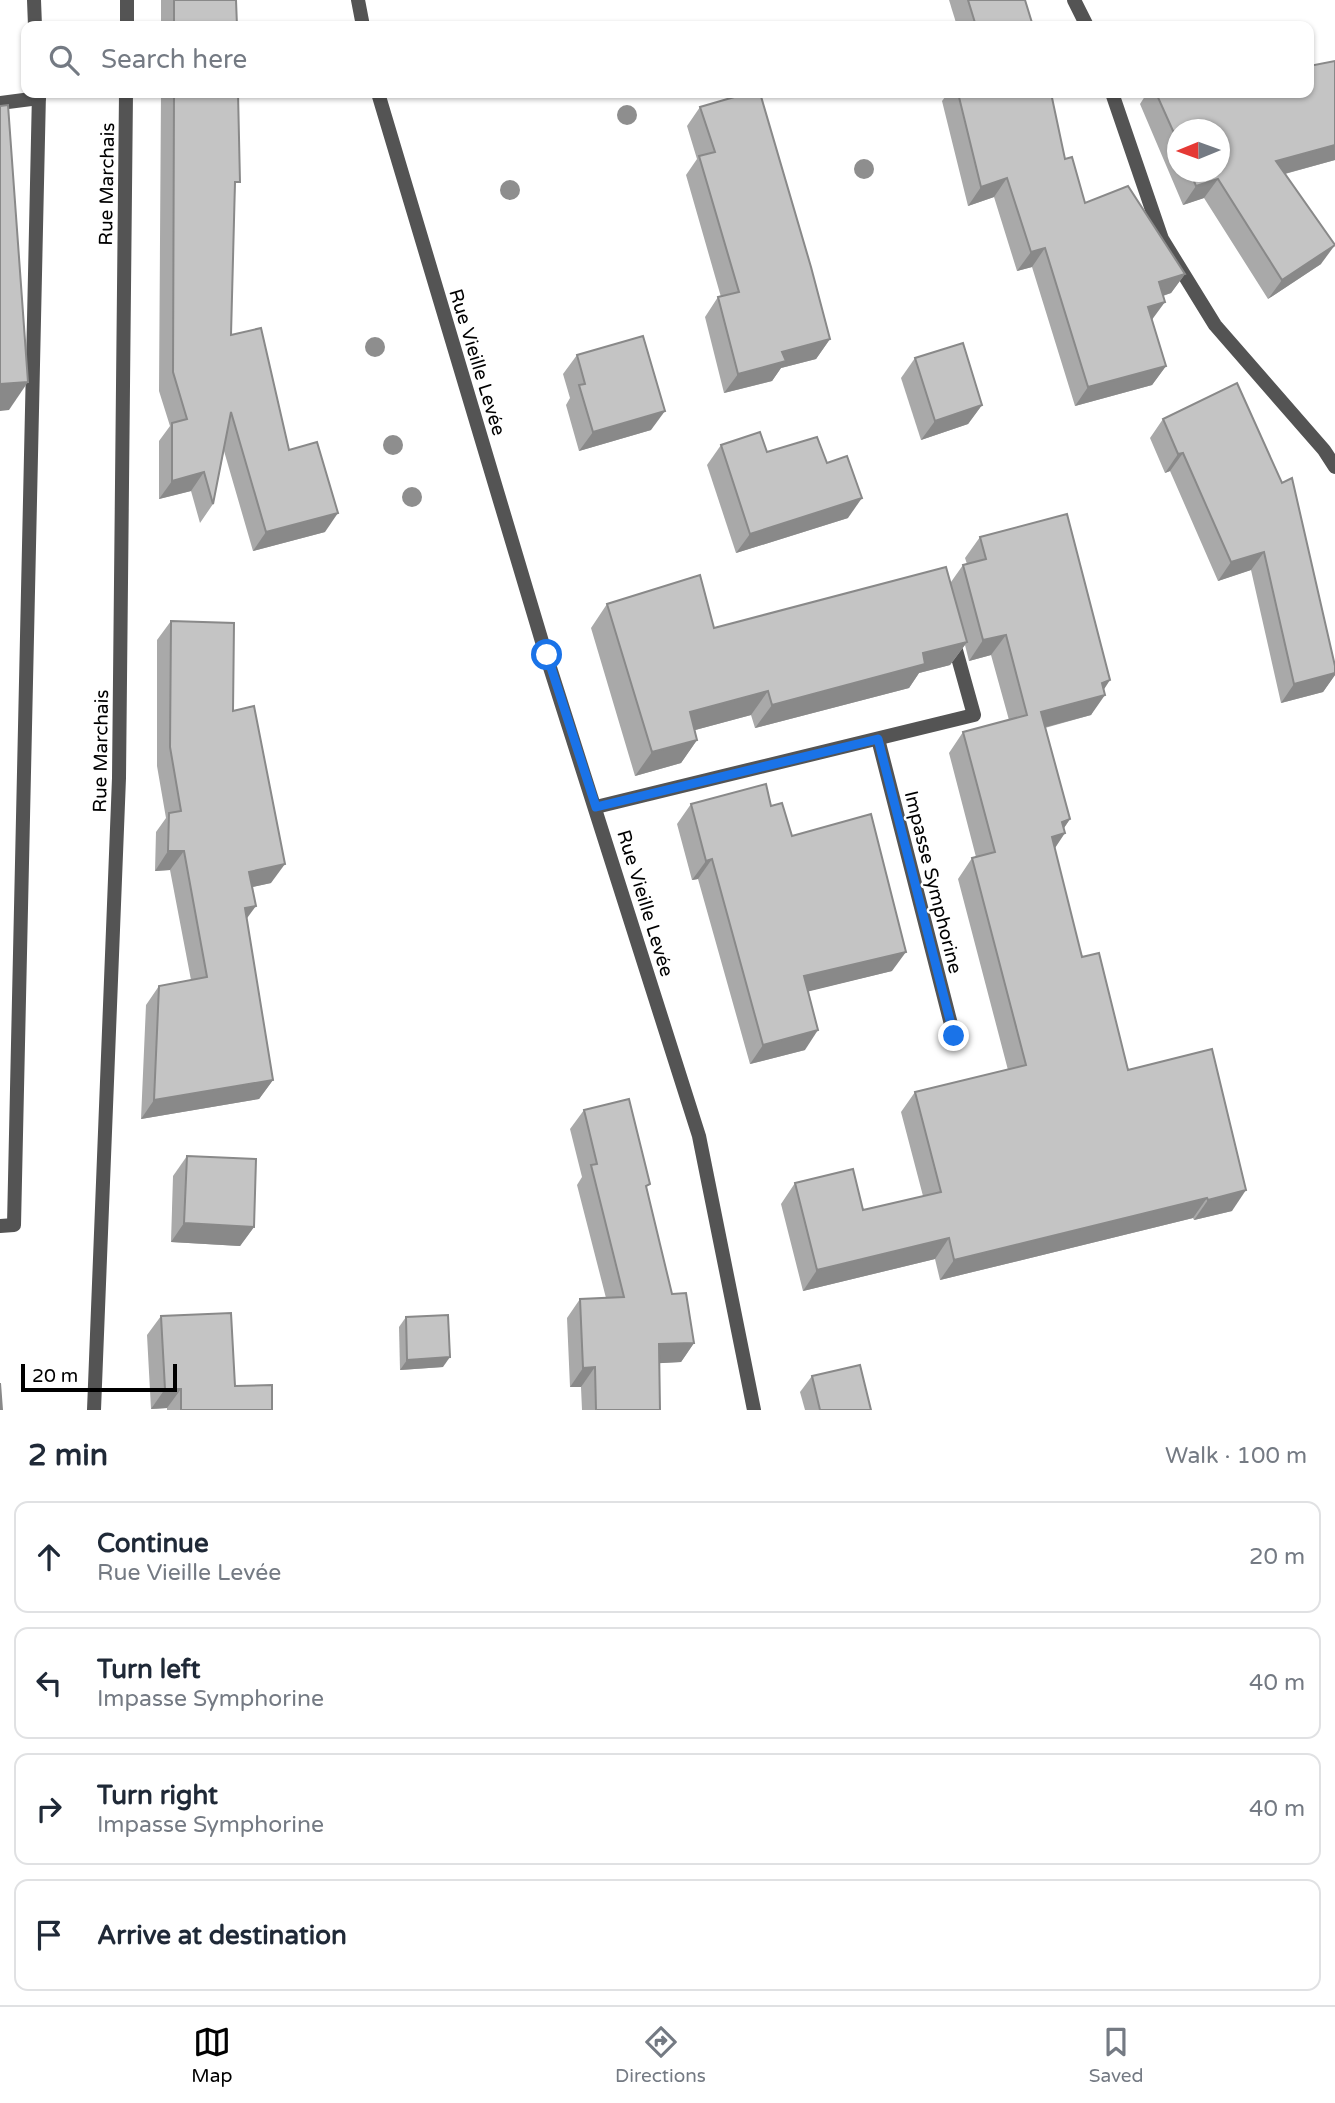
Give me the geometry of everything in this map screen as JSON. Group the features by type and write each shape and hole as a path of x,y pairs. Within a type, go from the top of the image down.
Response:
{"street":[{"path":"34,0 35,21"},
{"path":"127,0 127,21"},
{"path":"358,0 362,21"},
{"path":"1074,0 1084,21"},
{"path":"0,103 24,98"},
{"path":"0,1226 14,1225 39,98"},
{"name":"Rue Marchais","path":"94,1410 119,778 126,98"},
{"name":"Rue Vieille Levée","path":"380,98 547,655 699,1136 754,1410"},
{"path":"1114,98 1162,239 1215,325 1330,449 1335,467"},
{"path":"596,807 974,715 948,622"},
{"name":"Impasse Symphorine","path":"878,739 954,1036"}],"building":[{"path":"174,0 236,0 237,21 174,21"},
{"path":"968,0 1025,0 1031,21 974,21"},
{"path":"1335,61 1335,145 1276,161 1335,245 1282,280 1220,182 1230,182 1230,119 1168,119 1158,98 1314,98 1314,65"},
{"path":"174,98 238,98 240,182 235,182 231,335 261,328 289,450 317,442 338,513 266,532 231,412 213,504 204,472 172,481 172,423 187,419 173,372"},
{"path":"731,98 761,98 830,339 782,352 786,361 738,374 718,297 739,292 699,156 715,152 700,107"},
{"path":"959,98 1052,98 1065,159 1072,157 1085,203 1128,186 1185,274 1159,282 1165,302 1148,307 1166,366 1088,387 1045,248 1031,252 1007,178 981,187"},
{"path":"8,105 28,382 0,384 0,106"},
{"path":"643,336 665,411 593,432 579,385 585,384 577,355"},
{"path":"963,343 982,405 935,421 915,358"},
{"path":"1237,383 1282,483 1292,478 1335,666 1335,673 1294,684 1264,552 1231,562 1183,453 1178,454 1163,419"},
{"path":"760,432 767,452 817,437 827,463 847,456 862,498 750,534 721,445"},
{"path":"1067,514 1110,680 1102,683 1105,695 1041,712 1070,819 1062,822 1065,833 1052,837 1082,957 1099,953 1128,1070 1212,1049 1246,1190 954,1260 949,1238 817,1270 795,1183 853,1169 863,1210 941,1192 915,1092 1026,1065 972,858 995,852 963,732 1027,715 1006,635 983,640 963,565 986,559 980,537"},
{"path":"946,567 967,642 923,653 925,664 772,705 768,691 690,712 697,740 652,752 607,604 700,575 714,628"},
{"path":"171,621 234,623 233,711 254,706 285,864 249,872 256,906 245,908 273,1080 154,1100 159,986 207,977 184,851 168,851 169,813 181,811 170,747"},
{"path":"766,784 771,806 782,803 792,836 871,814 906,952 804,976 818,1030 763,1045 712,859 706,861 691,804"},
{"path":"629,1099 650,1184 646,1186 672,1294 686,1293 694,1343 659,1344 660,1410 596,1410 595,1367 583,1368 580,1299 624,1297 591,1165 597,1164 584,1110"},
{"path":"187,1156 256,1159 254,1227 184,1223"},
{"path":"231,1313 235,1386 272,1385 272,1410 181,1410 181,1389 165,1389 161,1316"},
{"path":"448,1315 450,1357 407,1360 406,1317"},
{"path":"860,1365 871,1410 820,1410 812,1376"}],"route":[{"path":"547,655 596,807 878,739 954,1036"}]}
